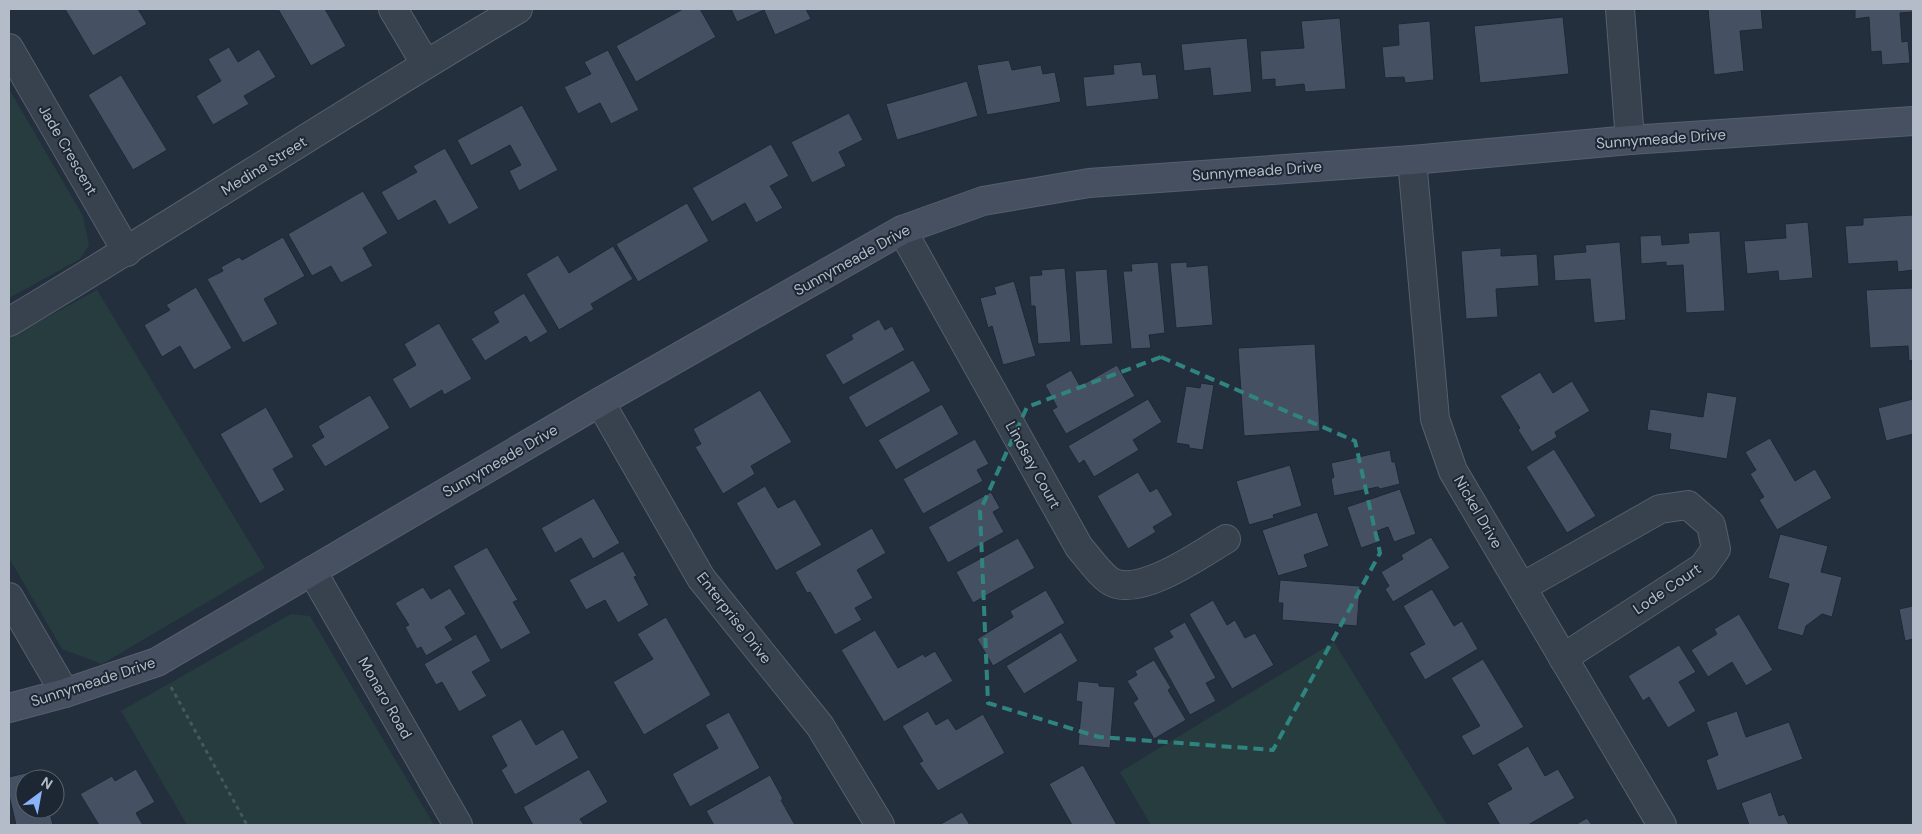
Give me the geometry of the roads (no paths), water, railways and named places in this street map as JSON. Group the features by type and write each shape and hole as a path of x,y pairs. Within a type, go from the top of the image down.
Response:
{"street":[{"path":"393,9 426,64"},
{"name":"Medina Street","path":"9,322 127,252 426,64 518,9"},
{"path":"1620,9 1630,140"},
{"name":"Jade Crescent","path":"9,48 127,252"},
{"name":"Sunnymeade Drive","path":"9,708 65,693 157,662 600,402 902,230 983,201 1089,183 1412,160 1630,140 1913,120"},
{"name":"Nickel Drive","path":"1412,160 1435,419 1454,471 1662,825"},
{"name":"Lindsay Court","path":"902,230 1079,547 1097,569 1114,583 1137,585 1158,578 1226,539"},
{"name":"Enterprise Drive","path":"600,402 701,578 820,726 880,825"},
{"name":"Lode Court","path":"1522,587 1660,508 1688,505 1711,526 1716,549 1703,567 1563,658"},
{"name":"Monaro Road","path":"312,571 458,825"},
{"path":"9,597 65,693"}]}
